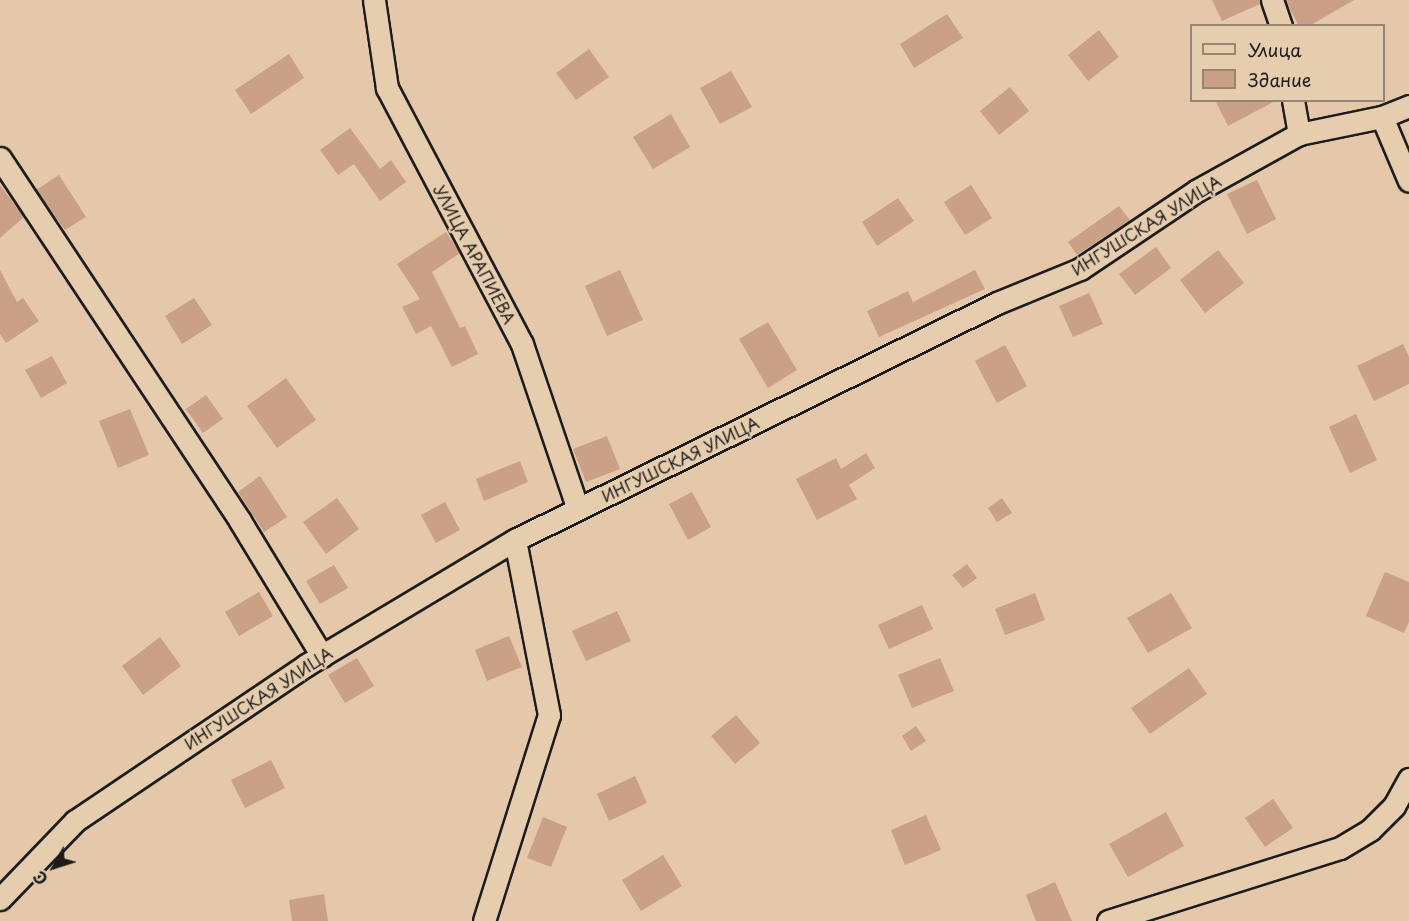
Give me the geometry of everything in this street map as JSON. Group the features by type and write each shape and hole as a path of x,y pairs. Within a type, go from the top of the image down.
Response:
{"street":[{"name":"УЛИЦА АРАПИЕВА","path":"374,0 387,88 522,344 578,509"},
{"path":"1272,0 1280,24"},
{"path":"1293,102 1299,134"},
{"name":"ИНГУШСКАЯ УЛИЦА","path":"0,899 75,820 322,656 515,540 997,303 1080,269 1196,191 1299,134 1382,117 1409,106"},
{"path":"1382,117 1409,181"},
{"path":"0,158 234,511 322,656"},
{"path":"484,921 549,715 515,540"},
{"path":"1108,921 1341,848 1378,822 1409,779"}],"building":[{"path":"1212,0 1260,0 1260,4 1222,21"},
{"path":"1285,0 1354,0 1312,24 1298,24"},
{"path":"947,14 963,38 914,68 900,44"},
{"path":"1099,30 1119,57 1088,81 1068,55"},
{"path":"589,49 609,77 576,100 556,73"},
{"path":"289,54 304,78 251,114 235,90"},
{"path":"731,71 752,107 720,124 700,88"},
{"path":"1010,87 1029,111 999,135 980,111"},
{"path":"1216,102 1273,102 1228,126"},
{"path":"671,114 690,147 653,169 633,137"},
{"path":"350,128 380,169 391,160 406,182 380,201 354,164 338,175 320,150"},
{"path":"59,175 86,217 65,230 36,190"},
{"path":"1257,180 1276,219 1247,234 1227,194"},
{"path":"0,185 24,217 0,238"},
{"path":"971,185 992,218 965,235 944,202"},
{"path":"898,198 914,221 877,246 862,222"},
{"path":"1119,206 1130,220 1077,255 1068,242"},
{"path":"446,232 460,253 432,272 460,328 465,326 478,354 452,367 431,326 416,334 402,307 420,299 397,264"},
{"path":"1156,247 1171,268 1135,295 1119,274"},
{"path":"1218,250 1244,283 1205,313 1180,280"},
{"path":"0,270 17,302 23,298 39,321 6,343 0,334"},
{"path":"620,270 643,320 607,336 585,286"},
{"path":"975,270 985,289 879,337 867,311 908,291 913,302"},
{"path":"1089,293 1103,324 1073,337 1059,306"},
{"path":"194,298 212,325 182,344 165,316"},
{"path":"768,322 797,370 768,388 739,339"},
{"path":"1403,344 1409,357 1409,384 1374,401 1357,366"},
{"path":"1005,345 1027,386 997,403 975,361"},
{"path":"52,356 67,383 41,398 25,370"},
{"path":"286,378 316,420 277,448 247,406"},
{"path":"206,395 223,419 203,433 186,409"},
{"path":"130,409 149,455 118,468 99,421"},
{"path":"1356,414 1377,460 1350,473 1329,427"},
{"path":"607,436 620,469 586,482 573,449"},
{"path":"866,453 875,468 849,485 857,499 817,520 796,479 836,458 841,469"},
{"path":"520,461 528,482 484,501 476,479"},
{"path":"260,476 287,517 264,532 238,492"},
{"path":"692,492 711,527 688,540 669,504"},
{"path":"337,498 359,529 326,554 303,522"},
{"path":"1002,498 1012,513 997,522 988,508"},
{"path":"445,502 460,530 436,543 421,515"},
{"path":"967,564 977,578 963,588 952,575"},
{"path":"334,565 348,588 320,604 306,581"},
{"path":"1385,572 1409,582 1409,622 1404,633 1366,616"},
{"path":"259,592 273,616 239,636 225,612"},
{"path":"1035,593 1045,620 1005,635 995,609"},
{"path":"1171,593 1192,628 1148,653 1127,618"},
{"path":"922,605 933,629 889,649 878,625"},
{"path":"617,611 631,641 586,661 572,631"},
{"path":"509,636 522,667 487,681 475,650"},
{"path":"160,637 181,666 143,695 122,666"},
{"path":"357,658 374,686 345,703 328,675"},
{"path":"940,658 954,691 912,708 898,675"},
{"path":"1189,668 1207,694 1150,734 1131,708"},
{"path":"736,715 760,743 735,764 711,736"},
{"path":"916,726 926,741 911,751 902,736"},
{"path":"271,760 285,788 245,808 231,780"},
{"path":"635,776 647,803 609,821 597,794"},
{"path":"1273,799 1293,828 1265,847 1245,818"},
{"path":"1166,812 1184,846 1128,877 1109,844"},
{"path":"926,815 941,850 905,865 891,830"},
{"path":"543,817 567,827 551,867 527,858"},
{"path":"663,855 682,886 641,911 622,880"},
{"path":"1055,882 1072,921 1036,921 1026,895"},
{"path":"324,894 328,921 292,921 289,900"}]}
